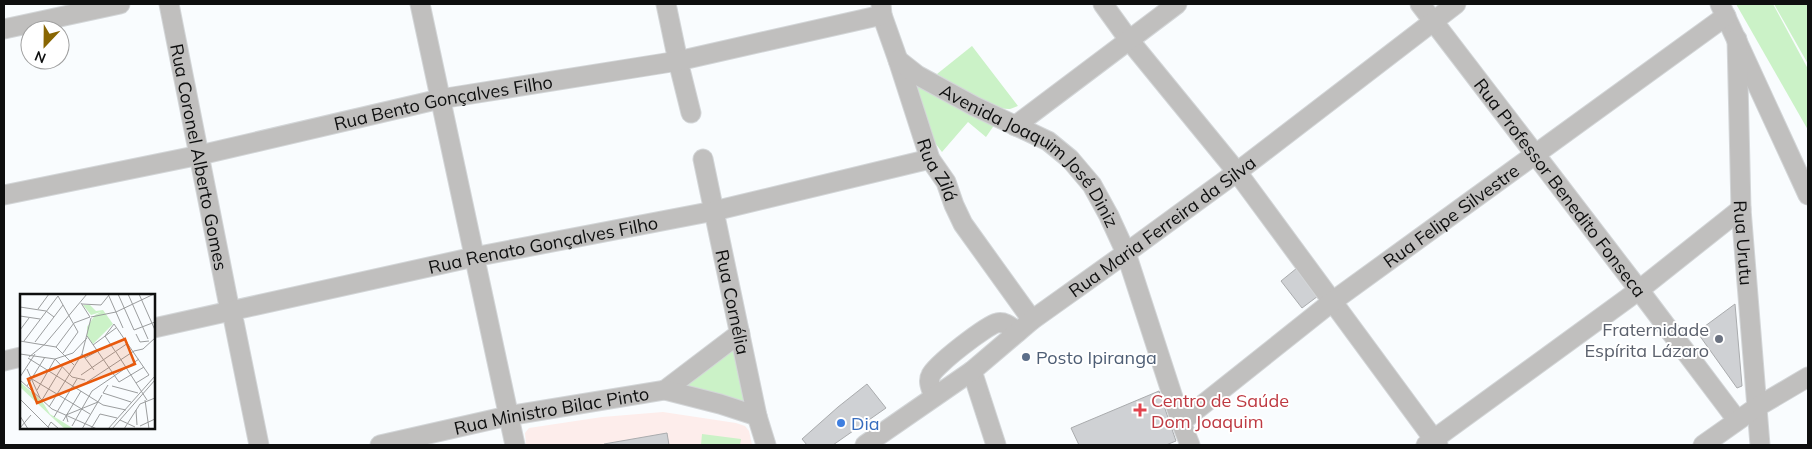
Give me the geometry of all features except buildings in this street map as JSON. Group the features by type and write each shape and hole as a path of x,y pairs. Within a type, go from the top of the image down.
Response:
{"street":[{"path":"4,29 120,4"},
{"name":"Rua Coronel Alberto Gomes","path":"169,4 258,445"},
{"path":"420,4 515,445"},
{"path":"666,4 678,61 692,113"},
{"path":"1103,4 1129,40 1237,172 1333,301 1433,443 1640,290 1741,209"},
{"path":"1015,126 1177,4"},
{"name":"Rua Professor Benedito Fonseca","path":"1420,4 1640,290 1737,420"},
{"name":"Rua Maria Ferreira da Silva","path":"866,445 972,371 1025,326 1237,172 1456,4"},
{"name":"Rua Bento Gonçalves Filho","path":"4,195 200,155 440,99 678,61 881,10"},
{"name":"Rua Zilá","path":"881,10 930,159 946,182 963,224 1025,326"},
{"path":"1723,10 1808,195"},
{"name":"Rua Felipe Silvestre","path":"1181,422 1333,301 1536,156 1723,10"},
{"name":"Rua Urutu","path":"1737,39 1741,209 1760,445"},
{"name":"Avenida Joaquim José Diniz","path":"898,60 917,75 974,106 1048,141 1070,158 1092,185 1126,253 1190,445"},
{"name":"Rua Cornélia","path":"703,159 757,416 766,445"},
{"name":"Rua Renato Gonçalves Filho","path":"155,328 232,316 474,257 714,211 930,159"},
{"path":"934,397 929,383 930,375 939,365 987,327 998,323 1025,326"},
{"name":"Rua Ministro Bilac Pinto","path":"666,390 740,333"},
{"path":"4,361 20,357"},
{"path":"972,371 996,445"},
{"path":"1703,445 1757,407 1808,377"},
{"name":"Rua Ministro Bilac Pinto","path":"380,445 508,416 666,390 757,416"}],"shaded area":[{"path":"663,412 745,426 749,431 752,445 526,445 525,433 529,428 602,417"}],"green space":[{"path":"1736,4 1773,4 1808,69 1808,130"},
{"path":"1774,4 1808,4 1808,64"},
{"path":"972,46 1018,106 1010,109 994,105 937,74"},
{"path":"917,79 997,121 986,137 968,122 942,152 932,139 913,89"},
{"path":"732,349 735,354 746,402 744,404 678,390"},
{"path":"702,434 741,439 740,445 701,445"}],"place":[{"name":"Fraternidade Espírita Lázaro","path":"1719,339"},
{"name":"Posto Ipiranga","path":"1026,357"},
{"name":"Centro de Saúde Dom Joaquim","path":"1140,410"},
{"name":"Dia","path":"841,423"}]}
